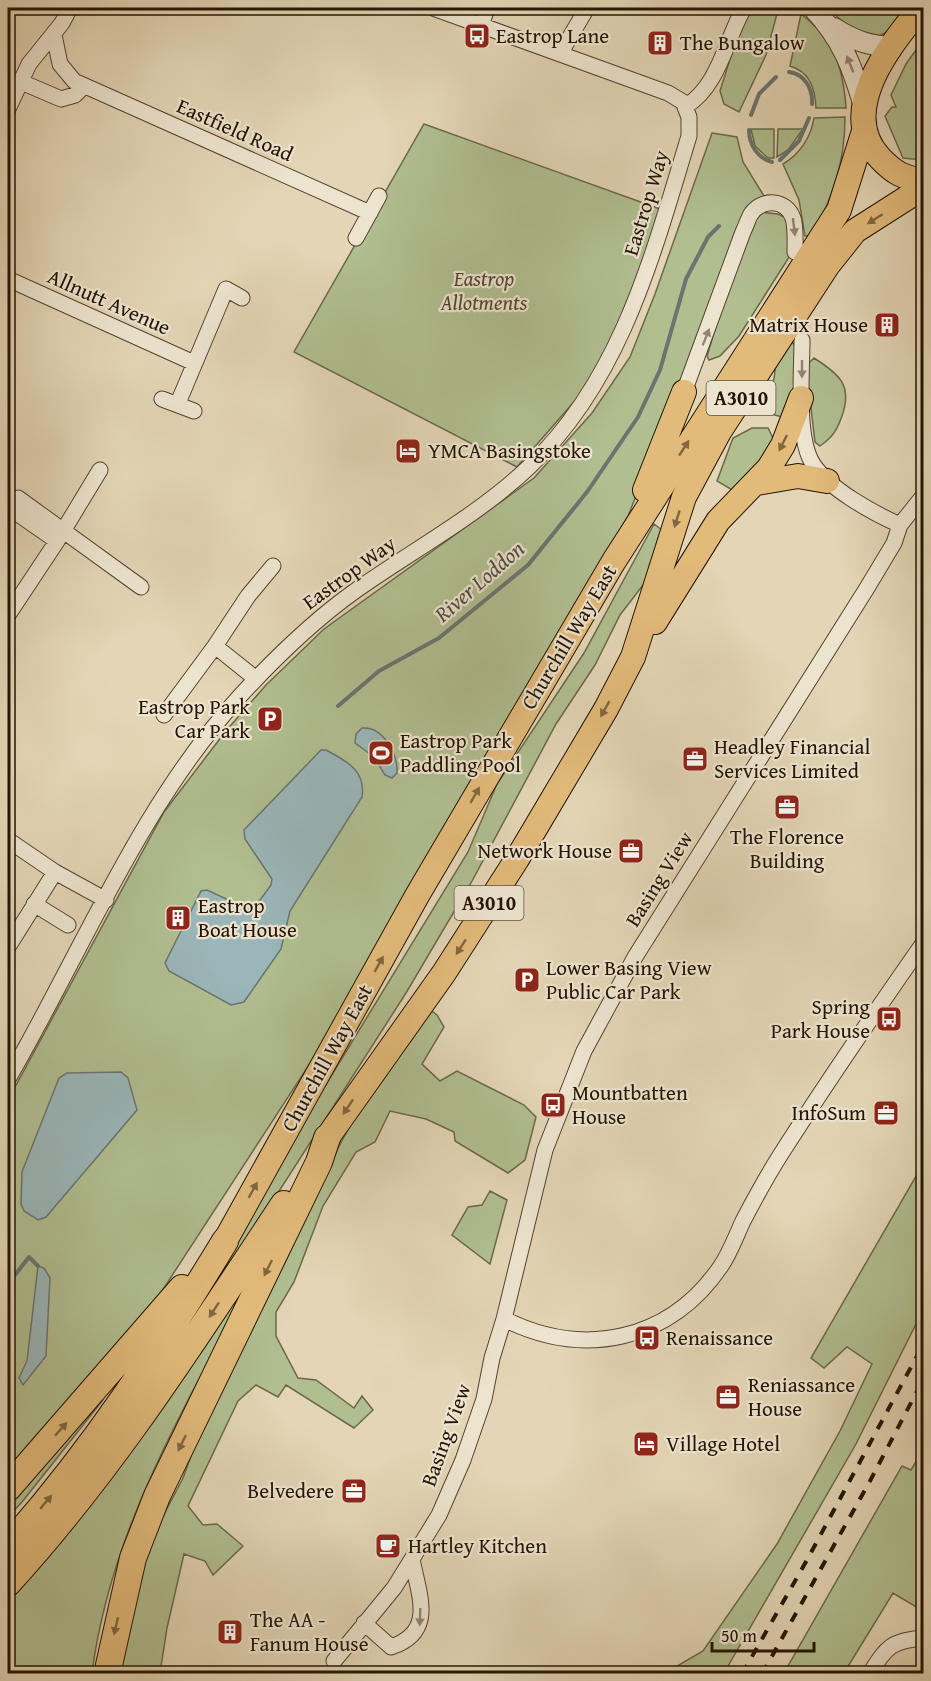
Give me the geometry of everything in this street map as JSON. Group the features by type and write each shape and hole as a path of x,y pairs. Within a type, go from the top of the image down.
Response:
{"highway":[{"path":"8,1583 86,1491 151,1405 327,1138"},
{"path":"107,1674 133,1558 157,1496 319,1162 327,1138"},
{"path":"8,1488 225,1241"},
{"path":"8,1546 49,1498 116,1411 225,1241"}],"main road":[{"path":"921,8 891,47 873,77 864,106 864,132 876,154 892,170 909,179 924,180"},
{"name":"Churchill Way East","path":"225,1241 418,894 614,561 839,210 864,132"},
{"name":"Churchill Way East","path":"327,1138 444,974 517,859 606,709 633,657 684,497 719,432 828,265 855,231 924,187"},
{"path":"614,561 643,496 684,392"},
{"path":"633,657 718,520 757,483 783,445 801,398"},
{"path":"757,483 798,476 827,481"}],"street":[{"path":"8,109 19,81 54,35 70,8"},
{"path":"433,8 679,98 686,106 708,86 744,8"},
{"path":"481,26 486,8"},
{"path":"560,54 587,8"},
{"path":"813,8 829,25 852,64 864,106"},
{"path":"829,25 852,40 875,46 891,47"},
{"name":"Eastfield Road","path":"54,35 56,54 63,70 83,87 370,213"},
{"path":"19,81 61,99 75,95 83,87"},
{"name":"Eastrop Way","path":"8,1079 173,780 195,750 256,680 328,611 504,488 530,466 566,425 603,374 638,298 689,136 686,106"},
{"path":"356,238 379,196"},
{"path":"684,392 743,232 751,214 761,204 773,202 784,206 792,217 795,252"},
{"name":"Allnutt Avenue","path":"8,279 194,363"},
{"path":"178,403 226,290 242,298"},
{"path":"802,340 801,398 807,452 813,464 827,481 900,525"},
{"path":"162,399 178,403 194,411"},
{"path":"8,615 100,470"},
{"name":"Basing View","path":"334,1661 394,1588 439,1515 467,1450 484,1399 492,1358 504,1319 545,1150 584,1051 635,957 878,570 894,543 900,525 924,495"},
{"path":"60,536 141,587"},
{"path":"164,715 215,646 248,596 273,566"},
{"path":"215,646 256,680"},
{"path":"8,840 55,872 106,900"},
{"path":"8,947 55,872"},
{"path":"34,904 68,925"},
{"path":"504,1319 528,1330 564,1339 615,1338 657,1325 687,1305 723,1263 762,1183 924,942"},
{"path":"364,1623 391,1647 408,1641 419,1629 420,1603 412,1559"},
{"path":"870,1674 885,1650 895,1643 924,1638"}],"green space":[{"path":"758,8 778,10 766,55 739,112 724,104 720,91 738,33 749,15"},
{"path":"827,8 909,8 889,30 875,36 852,28"},
{"path":"801,14 822,34 835,55 846,108 816,108 813,88 807,77 790,66"},
{"path":"923,40 923,160 903,158 885,116 892,107 896,107 891,95 906,64"},
{"path":"845,117 843,149 832,194 810,236 805,236 799,200 783,164 804,144 814,118"},
{"name":"Eastrop Allotments","path":"424,124 660,209 621,325 580,395 517,467 294,352"},
{"path":"751,129 774,129 774,158 768,158 755,146"},
{"path":"778,129 803,129 788,150 777,157"},
{"path":"712,133 737,137 743,162 764,196 754,204 628,516 346,1008 147,1314 8,1475 8,1100 164,812 225,732 266,685 324,629 534,478 592,413 630,357 655,294"},
{"path":"759,212 778,214 786,218 790,224 791,254 739,336 720,356 709,360 707,356 740,248"},
{"path":"793,343 799,356 794,378 796,406 782,417 756,410 774,379 776,363 785,344"},
{"path":"814,358 837,375 845,388 846,396 842,416 836,429 820,446 815,442 806,366"},
{"path":"752,428 768,428 777,446 734,491 717,481 733,438"},
{"path":"654,524 662,530 647,580 620,615 595,665 556,724 471,883 406,993 267,1210 222,1273 214,1274 300,1127 468,852 497,784 584,653"},
{"path":"425,1006 437,1015 444,1027 422,1064 440,1081 457,1071 524,1105 536,1117 525,1160 508,1173 455,1141 454,1132 426,1119 390,1111 375,1142 356,1152 323,1206 294,1282 276,1312 276,1336 298,1378 316,1380 354,1408 362,1396 373,1410 354,1428 286,1385 278,1397 256,1385 238,1401 188,1506 203,1525 217,1524 243,1546 213,1575 205,1561 184,1554 167,1628 160,1673 121,1674 121,1649 151,1539 183,1478 211,1401 317,1187 365,1098"},
{"path":"923,1164 923,1310 856,1444 724,1673 670,1673 672,1669 703,1651 777,1544 840,1431 872,1364 847,1347 824,1368 811,1358"},
{"path":"490,1191 507,1200 490,1264 452,1235 468,1207 482,1205"},
{"path":"232,1303 238,1307 191,1394 129,1529 113,1576 92,1673 8,1673 8,1595"},
{"path":"103,1400 22,1502 8,1517 8,1501"},
{"path":"923,1455 923,1611 893,1593 844,1673 784,1673 902,1466 911,1470 918,1458"}],"water":[{"name":"Eastrop Park Paddling Pool","path":"362,728 370,729 383,736 388,743 397,766 397,773 392,778 385,775 374,757 355,743 356,734"},
{"path":"321,750 333,754 358,773 361,780 362,797 290,911 281,949 244,1002 231,1005 169,971 165,963 201,891 207,890 248,909 255,907 271,885 272,879 245,839 244,830"},
{"path":"121,1072 128,1078 137,1110 46,1217 38,1220 24,1211 21,1204 22,1172 59,1078 67,1073"},
{"path":"38,1266 44,1268 50,1278 46,1356 23,1385 19,1378 27,1361"}],"waterway":[{"path":"789,72 795,73 807,83 812,104"},
{"path":"751,115 759,94 776,77"},
{"path":"780,160 799,141 809,118"},
{"path":"749,130 750,140 755,150 772,162"},
{"name":"River Loddon","path":"338,706 379,671 439,638 528,565 587,492 638,417 660,370 686,279 708,237 719,226"},
{"name":"River Loddon","path":"8,1284 29,1257 38,1266"}],"railway":[{"path":"742,1674 807,1560 924,1343"},
{"path":"762,1674 870,1481 924,1378"}],"place":[{"name":"Eastrop Lane","path":"477,36"},
{"name":"The Bungalow","path":"660,43"},
{"name":"Matrix House","path":"887,325"},
{"name":"YMCA Basingstoke","path":"408,451"},
{"name":"Eastrop Park Car Park","path":"270,719"},
{"name":"Eastrop Park Paddling Pool","path":"381,753"},
{"name":"Headley Financial Services Limited","path":"695,759"},
{"name":"The Florence Building","path":"787,807"},
{"name":"Network House","path":"631,851"},
{"name":"Eastrop Boat House","path":"178,918"},
{"name":"Lower Basing View Public Car Park","path":"527,980"},
{"name":"Spring Park House","path":"889,1019"},
{"name":"Mountbatten House","path":"553,1105"},
{"name":"InfoSum","path":"886,1113"},
{"name":"Renaissance","path":"647,1338"},
{"name":"Reniassance House","path":"728,1397"},
{"name":"Village Hotel","path":"646,1444"},
{"name":"Belvedere","path":"354,1491"},
{"name":"Hartley Kitchen","path":"388,1546"},
{"name":"The AA - Fanum House","path":"230,1632"}]}
